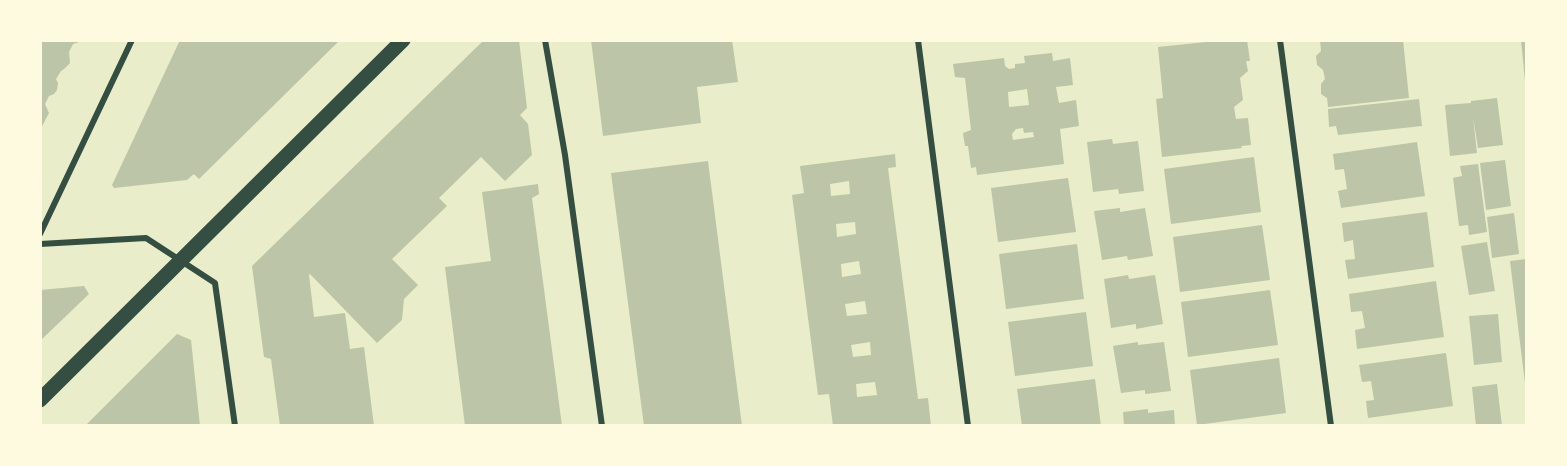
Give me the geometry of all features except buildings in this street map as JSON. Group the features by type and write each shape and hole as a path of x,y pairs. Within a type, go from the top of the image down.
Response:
{"main road":[{"path":"40,400 403,40"}],"street":[{"path":"40,234 132,40"},
{"path":"545,40 565,155 602,426"},
{"path":"918,40 968,426"},
{"path":"1280,40 1331,426"},
{"path":"40,244 146,238 215,283 235,426"}]}
